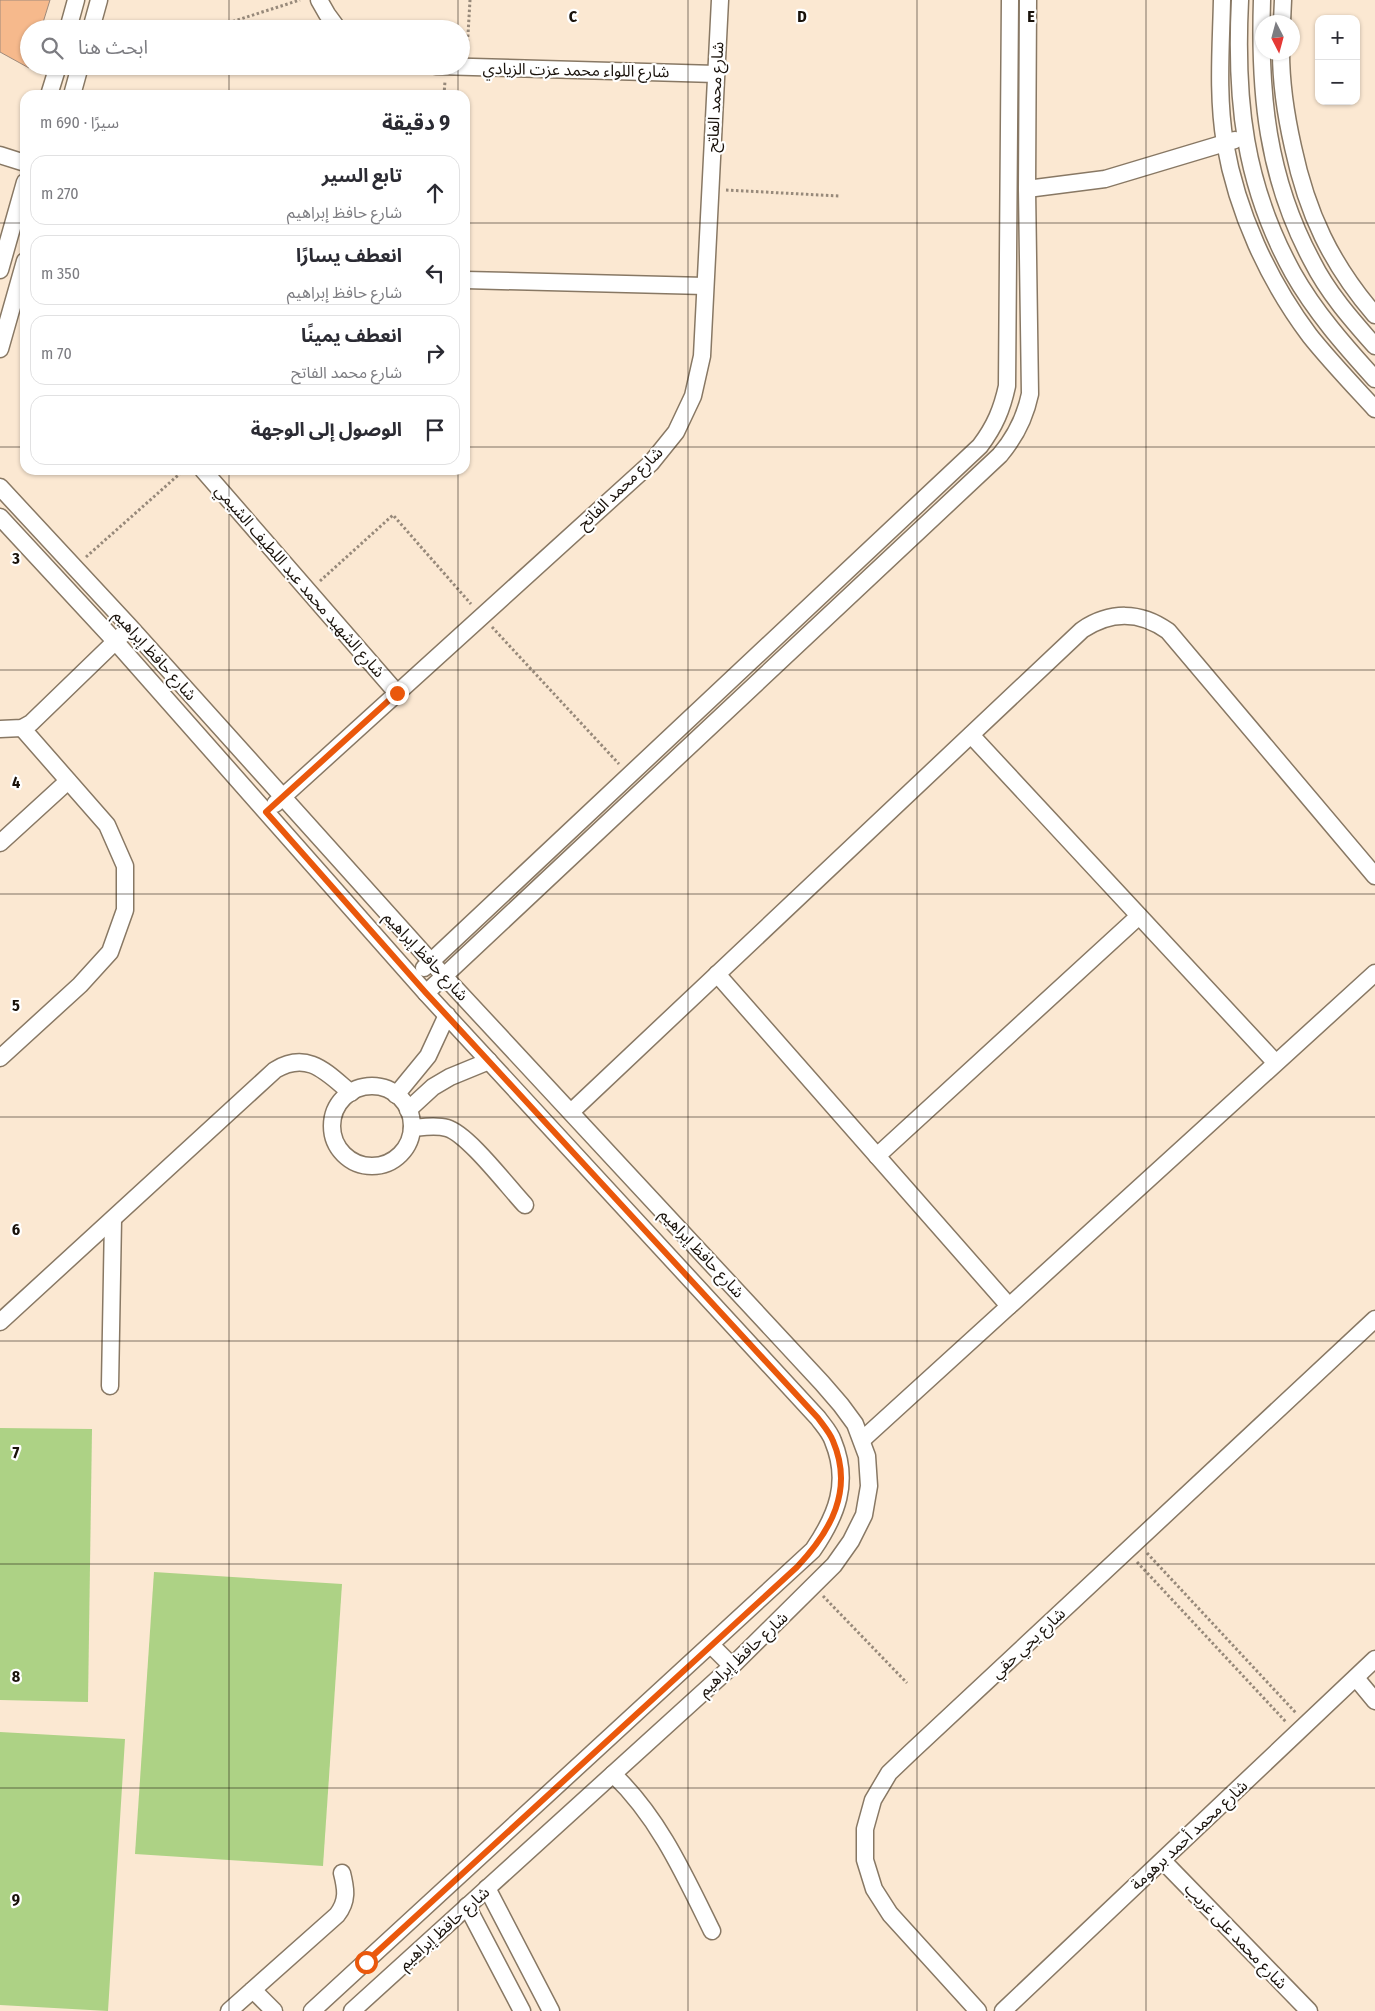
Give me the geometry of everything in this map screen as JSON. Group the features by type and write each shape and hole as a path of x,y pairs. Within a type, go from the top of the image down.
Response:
{"street":[{"path":"70,20 76,0"},
{"path":"93,20 99,0"},
{"path":"319,0 331,20"},
{"name":"شارع محمد الفاتح","path":"266,812 651,463 676,432 693,396 702,356 720,0"},
{"path":"413,978 980,446 994,428 1003,408 1007,386 1010,0"},
{"path":"426,993 982,472 1011,442 1020,427 1030,394 1027,189 1028,0"},
{"path":"1222,0 1220,90 1225,143 1237,193 1256,244 1285,299 1310,336 1375,409"},
{"path":"1240,0 1238,60 1244,138 1264,208 1294,274 1335,333 1375,379"},
{"path":"1262,0 1263,96 1273,156 1284,198 1312,263 1331,293 1375,346"},
{"path":"1282,0 1282,15"},
{"path":"1281,60 1283,94 1288,129 1304,195 1332,257 1348,283 1375,315"},
{"name":"شارع اللواء محمد عزت الزيادي","path":"470,68 716,74"},
{"path":"51,90 56,75"},
{"path":"73,90 78,75"},
{"path":"1027,189 1105,179 1244,138"},
{"path":"0,155 20,162"},
{"path":"0,270 20,200"},
{"path":"1009,250 1028,250"},
{"path":"0,349 20,279"},
{"path":"470,280 705,286"},
{"path":"1344,375 1359,360"},
{"path":"969,456 982,472"},
{"name":"شارع الشهيد محمد عبد اللطيف الشيمي","path":"207,475 397,693"},
{"name":"شارع حافظ إبراهيم","path":"0,487 130,627 431,962 841,1404 855,1424 867,1456 869,1486 864,1515 846,1549 834,1565 732,1666 352,2011"},
{"name":"شارع حافظ إبراهيم","path":"0,517 115,640 426,993 818,1418 832,1439 840,1464 841,1487 836,1510 826,1531 813,1550 312,2011"},
{"path":"571,1112 1082,630 1102,619 1125,615 1148,619 1168,631 1375,876"},
{"path":"0,729 22,728 31,723 130,627"},
{"path":"0,1058 80,984 110,952 126,910 125,866 107,825 22,728"},
{"path":"971,734 1275,1062"},
{"path":"0,843 68,781"},
{"path":"877,1156 1139,916"},
{"path":"862,1440 1275,1062 1375,973"},
{"path":"717,974 1009,1306"},
{"path":"396,1095 428,1056 447,1015"},
{"path":"408,1110 434,1087 450,1077 490,1061"},
{"path":"0,1322 282,1066 299,1062 318,1066 351,1093"},
{"path":"369,1087 379,1087 396,1095 408,1110 412,1128 406,1147 393,1160 375,1166 356,1163 348,1158 336,1143 332,1124 338,1106 351,1093 369,1087"},
{"path":"412,1128 437,1126 463,1136 525,1205"},
{"path":"110,1386 113,1219"},
{"path":"700,1289 720,1272"},
{"name":"شارع يحي حقي","path":"978,2011 890,1914 874,1889 865,1860 865,1829 873,1800 889,1773 1375,1320"},
{"path":"711,1645 732,1666"},
{"name":"شارع محمد أحمد برهومة","path":"1003,2011 1375,1660"},
{"path":"1356,1678 1375,1701"},
{"path":"613,1774 632,1792 662,1834 712,1931"},
{"name":"شارع محمد على غريب","path":"1163,1861 1309,2011"},
{"path":"230,2011 337,1915 345,1901 346,1894 342,1873"},
{"path":"488,1888 551,2011"},
{"path":"467,1906 522,2011"},
{"path":"253,1990 274,2011"}],"path":[{"path":"237,20 300,0"},
{"path":"469,20 470,0"},
{"path":"710,189 839,196"},
{"path":"75,567 178,475"},
{"path":"309,591 394,515 482,616 629,775"},
{"path":"1132,1546 1302,1729"},
{"path":"1132,1546 1302,1729"},
{"path":"814,1586 907,1683"}],"green space":[{"path":"0,1428 92,1429 88,1702 0,1700"},
{"path":"154,1572 342,1584 323,1866 135,1854"},
{"path":"0,1732 125,1739 108,2011 0,2005"}],"building":[{"path":"0,0 50,0 44,20 20,20 20,63 0,52"}],"route":[{"path":"366,1962 797,1567 813,1550 826,1531 836,1510 841,1487 840,1464 832,1439 818,1418 426,993 266,812 397,693"}]}
